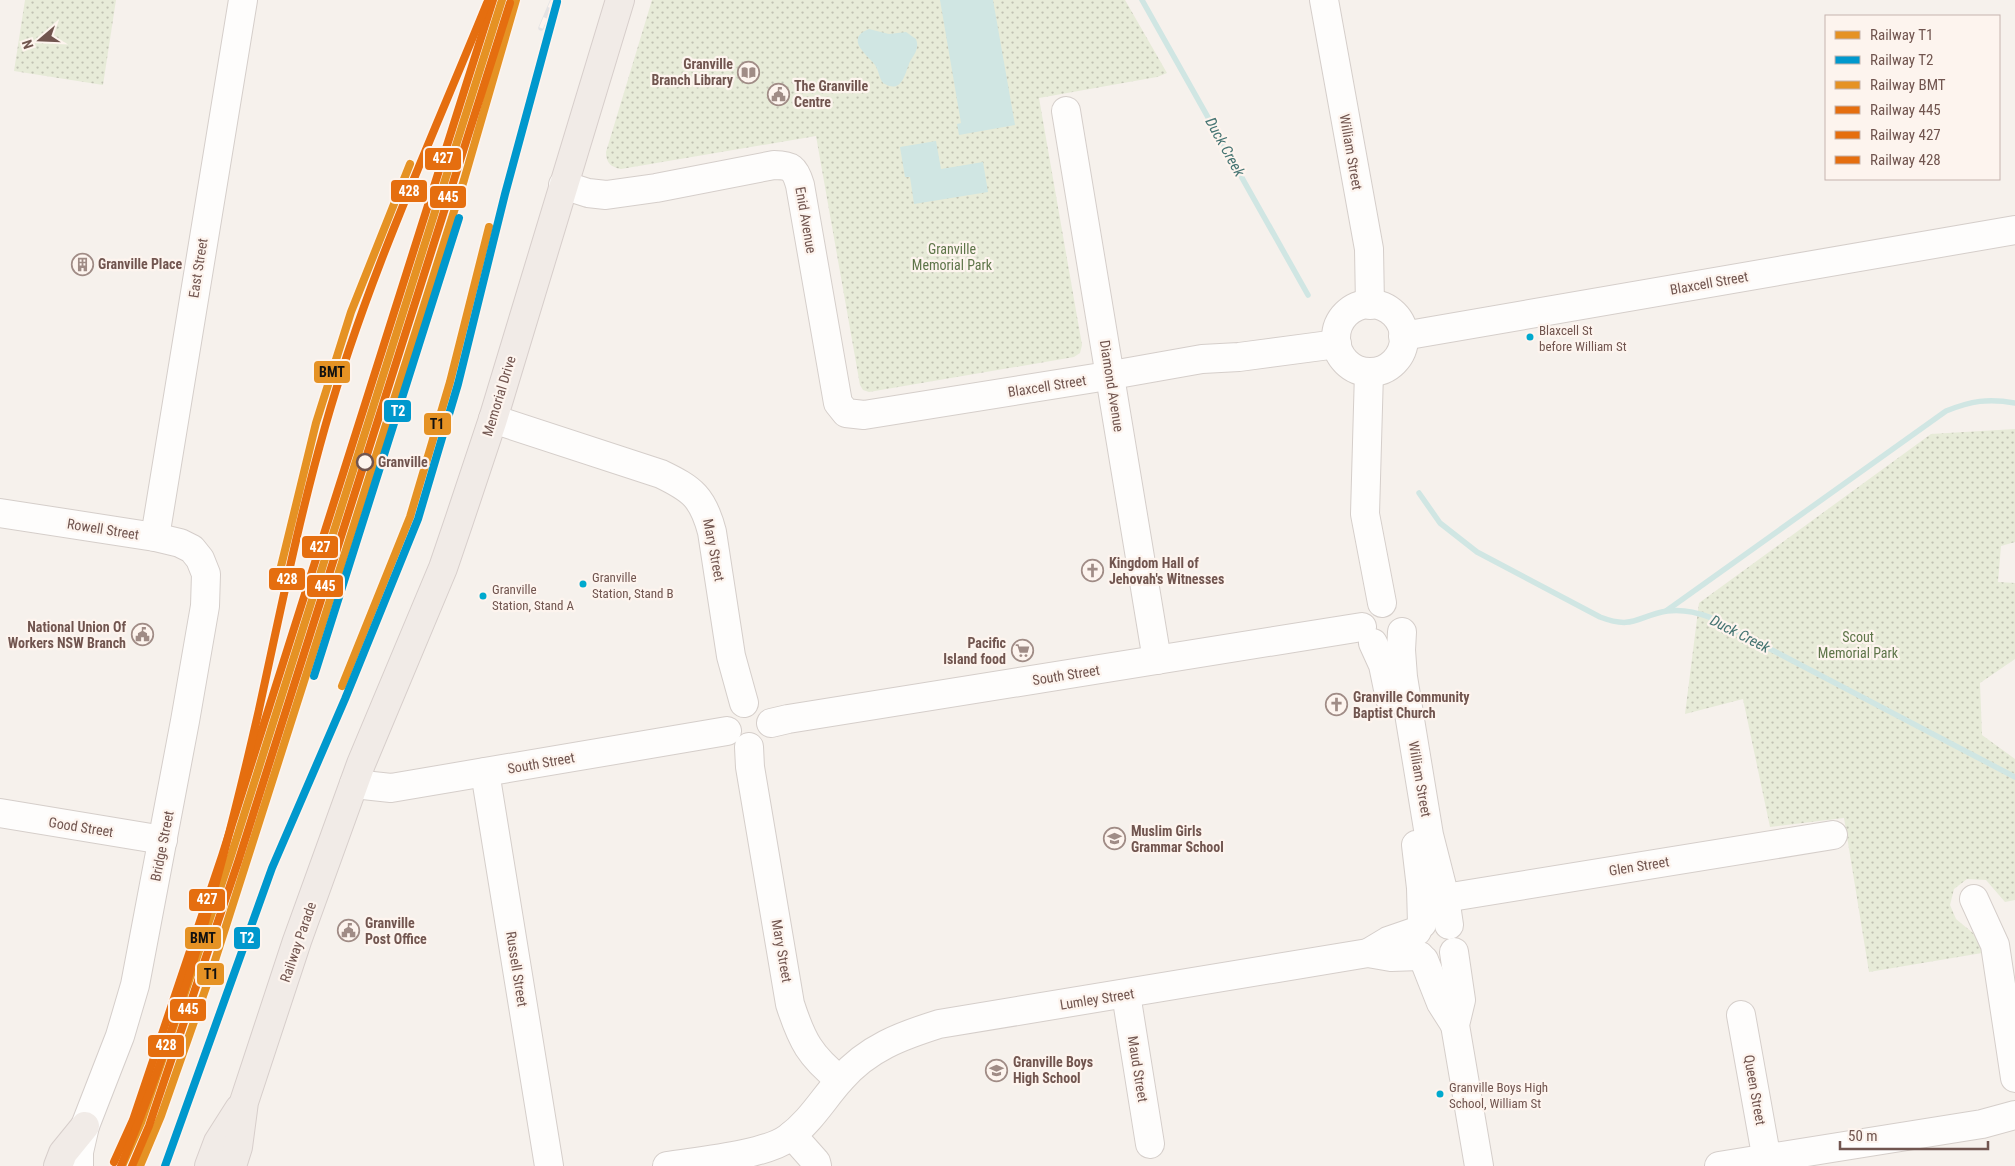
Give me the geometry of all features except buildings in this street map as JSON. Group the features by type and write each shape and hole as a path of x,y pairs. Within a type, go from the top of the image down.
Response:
{"main road":[{"name":"Memorial Drive","path":"354,784 443,568 493,419 620,0"},
{"name":"Railway Parade","path":"232,1166 238,1147 244,1102 297,941 354,784"},
{"name":"Railway Parade","path":"210,1166 218,1142 244,1102"},
{"path":"58,1166 63,1153 84,1126"}],"street":[{"name":"East Street","path":"155,537 243,0"},
{"name":"William Street","path":"1324,0 1368,249 1370,305"},
{"name":"Diamond Avenue","path":"1066,111 1157,660"},
{"name":"Enid Avenue","path":"563,184 588,194 606,195 656,188 774,164 788,166 793,170 800,184 838,403 846,413"},
{"name":"Blaxcell Street","path":"1403,336 2015,230"},
{"path":"1370,305 1382,307 1392,313 1402,327 1403,336 1400,352 1396,360 1382,370 1369,372 1357,370 1343,360 1337,344 1338,326 1344,316 1359,306 1370,305"},
{"name":"Blaxcell Street","path":"846,413 864,415 1110,376 1202,359 1239,358 1337,344"},
{"path":"1369,372 1365,514 1382,603"},
{"name":"Mary Street","path":"493,419 661,474 681,484 696,495 707,512 712,532 731,656 744,703"},
{"name":"Rowell Street","path":"0,513 155,537 180,543 192,549 200,559"},
{"name":"Bridge Street","path":"79,1166 79,1152 84,1126 129,1008 163,840 205,606 206,574 200,559"},
{"path":"1382,603 1389,604 1400,612 1403,618 1402,632 1393,643 1387,645 1368,635 1364,614 1374,604 1382,603"},
{"name":"William Street","path":"1402,632 1401,663 1429,835 1446,898 1426,939"},
{"name":"William Street","path":"1368,635 1383,665 1387,680 1416,847 1426,939 1441,1003 1455,1025 1479,1166"},
{"name":"South Street","path":"771,723 1157,660 1368,635"},
{"path":"744,703 761,706 769,716 771,723 770,731 763,743 749,747 742,746 735,743 727,731 727,719 733,709 744,703"},
{"name":"South Street","path":"354,784 391,788 727,731"},
{"name":"Mary Street","path":"749,747 750,766 790,1004 808,1049 818,1061 840,1080"},
{"name":"Russell Street","path":"485,772 549,1166"},
{"name":"Good Street","path":"0,814 163,840"},
{"name":"Glen Street","path":"1446,898 1833,835"},
{"path":"1974,899 1994,944 2015,1078"},
{"name":"William Street","path":"1426,939 1455,932 1457,939 1454,952 1461,1000 1455,1025"},
{"name":"Lumley Street","path":"667,1166 772,1146 792,1135 810,1120 840,1080 872,1050 914,1032 939,1024 1368,953 1391,957 1426,939"},
{"name":"Maud Street","path":"1126,994 1150,1144"},
{"name":"Queen Street","path":"1741,1015 1768,1162"},
{"path":"1719,1166 1768,1162 1982,1124 2015,1115"},
{"path":"792,1135 816,1162 817,1166"}],"green space":[{"path":"25,0 116,0 103,85 14,71"},
{"name":"Granville Memorial Park","path":"652,0 1125,0 1167,73 1157,77 1039,98 1082,345 1080,353 1074,357 869,392 863,390 860,385 816,136 621,169 612,166 608,162 606,152"},
{"name":"Scout Memorial Park","path":"2015,429 2015,542 2001,546 1998,582 2015,583 2015,659 1980,683 1982,735 2015,759 2015,900 2005,902 1986,880 1967,879 1954,889 1950,905 1956,919 1979,938 1982,953 1869,972 1844,818 1770,827 1743,699 1685,714 1699,603 1931,434"}],"shaded area":[{"path":"940,0 993,0 1015,125 959,135 957,124 961,123"},
{"path":"869,29 889,34 906,32 916,39 916,52 903,79 898,85 889,86 883,83 875,65 860,47 858,38"},
{"path":"936,141 941,169 983,162 988,192 914,204 910,177 905,177 900,147"}],"waterway":[{"name":"Duck Creek","path":"1142,0 1308,295"},
{"path":"1666,611 1946,411 1980,401 2015,403"},
{"name":"Duck Creek","path":"1419,493 1440,523 1477,552 1600,617 1611,621 1628,622 1657,613 1678,610 1694,612 1709,617 2015,777"}],"railway":[{"path":"541,28 553,0"}],"rail line":[{"name":"427","path":"114,1162 133,1120 222,856 493,0"},
{"name":"BMT","path":"122,1166 141,1123 230,859 502,0"},
{"name":"T1","path":"140,1166 161,1116 210,976 464,180 516,0"},
{"name":"T2","path":"165,1166 272,868 345,699 418,519 458,384 505,194 557,2"},
{"name":"428","path":"121,1166 163,1056 215,886 245,771 306,498 341,373 379,266 487,3"},
{"name":"445","path":"132,1166 149,1126 238,862 510,3"},
{"name":"BMT","path":"276,587 316,423 351,312 410,164"},
{"name":"T2","path":"314,676 459,218"},
{"name":"T1","path":"342,686 410,517 450,382 489,227"}],"place":[{"name":"Granville Branch Library","path":"749,72"},
{"name":"The Granville Centre","path":"778,94"},
{"name":"Granville Place","path":"82,264"},
{"name":"Blaxcell St before William St","path":"1530,337"},
{"name":"Granville","path":"365,462"},
{"name":"Kingdom Hall of Jehovah's Witnesses","path":"1093,571"},
{"name":"Granville Station, Stand B","path":"583,584"},
{"name":"Granville Station, Stand A","path":"483,596"},
{"name":"National Union Of Workers NSW Branch","path":"142,635"},
{"name":"Pacific Island food","path":"1022,651"},
{"name":"Granville Community Baptist Church","path":"1337,705"},
{"name":"Muslim Girls Grammar School","path":"1115,839"},
{"name":"Granville Post Office","path":"349,931"},
{"name":"Granville Boys High School","path":"997,1070"},
{"name":"Granville Boys High School, William St","path":"1440,1094"}]}
